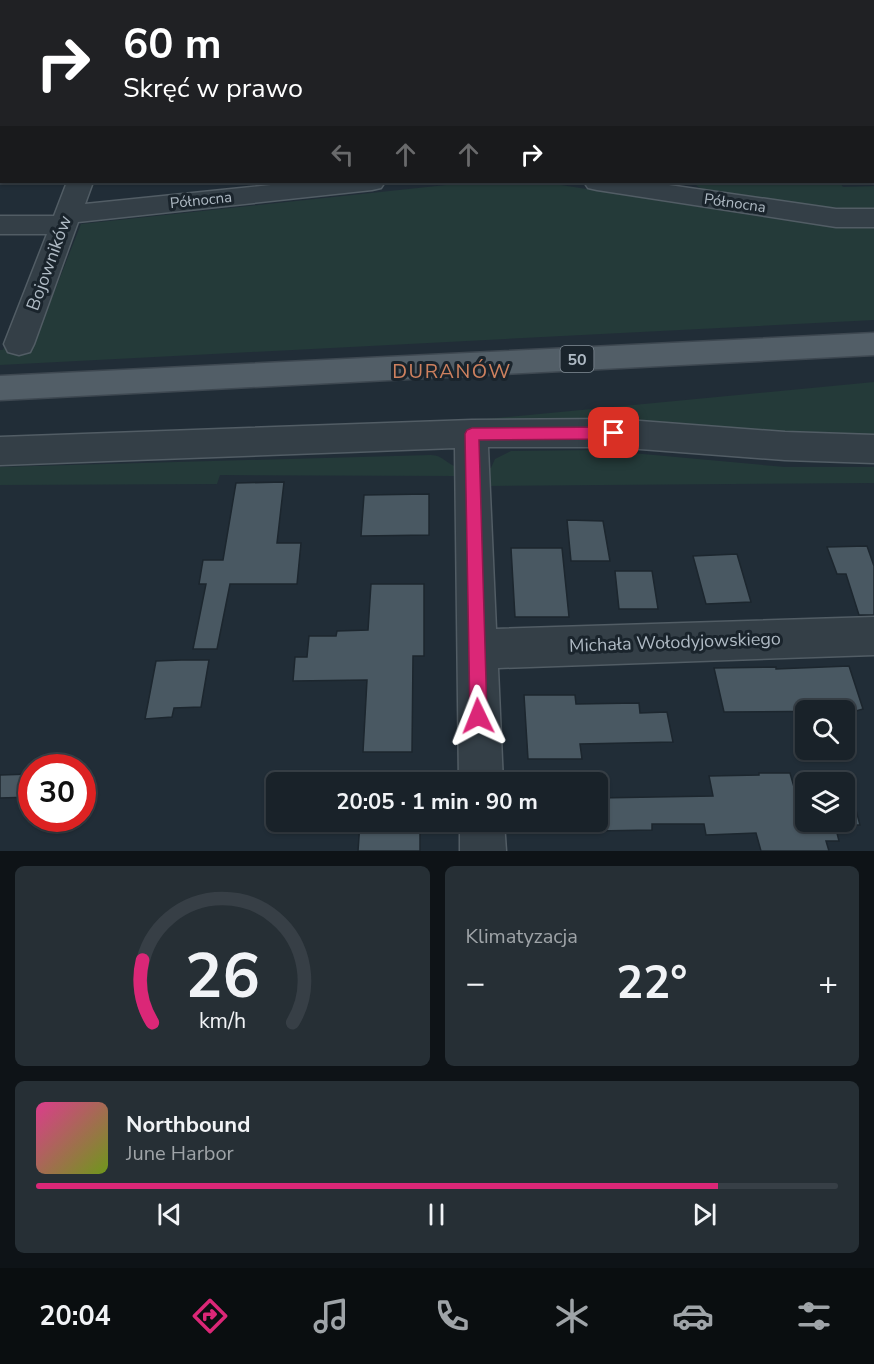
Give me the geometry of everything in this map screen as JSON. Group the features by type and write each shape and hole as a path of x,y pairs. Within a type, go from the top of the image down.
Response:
{"main road":[{"name":"50","path":"0,388 874,344"}],"street":[{"name":"Bojowników","path":"19,344 80,183"},
{"name":"Północna","path":"0,225 65,220 364,183"},
{"name":"Północna","path":"610,183 674,188 836,218 874,218"},
{"path":"0,451 472,434 614,433 797,447 874,449"},
{"path":"472,434 481,772"},
{"name":"Michała Wołodyjowskiego","path":"476,648 874,636"},
{"path":"482,832 483,851"}],"green space":[{"path":"465,183 555,184 782,220 874,226 874,320 0,365 0,350 3,350 7,339 34,335 46,313 81,224"},
{"path":"693,183 840,183 843,187 874,186 874,210 810,206 704,191"},
{"path":"874,382 874,436 455,422"},
{"path":"599,450 785,467 874,467 874,483 486,486 484,468 491,468 495,459 511,451"},
{"path":"431,455 458,467 459,476 220,475 217,484 0,485 0,467"}],"building":[{"path":"284,482 277,543 301,543 297,584 230,584 217,649 193,649 206,584 199,584 203,560 223,560 236,483"},
{"path":"429,494 429,535 361,536 364,495"},
{"path":"567,520 603,521 610,561 571,561"},
{"path":"867,546 874,566 874,615 859,615 846,574 837,574 827,547"},
{"path":"511,548 562,548 569,617 515,617"},
{"path":"737,554 751,602 706,604 693,556"},
{"path":"615,571 652,571 658,609 619,609"},
{"path":"371,584 424,584 424,656 413,656 412,752 363,752 367,680 293,681 295,657 307,657 309,636 336,636 337,631 368,630"},
{"path":"209,660 201,707 174,708 172,717 145,719 156,661"},
{"path":"849,666 863,709 855,711 855,700 795,700 795,711 724,712 714,668 776,667 776,669"},
{"path":"524,695 575,695 576,704 639,703 640,713 667,712 673,742 580,744 582,759 528,759"},
{"path":"759,773 790,773 795,787 795,832 837,832 839,841 826,841 829,851 761,851 756,833 706,835 704,824 652,824 652,830 608,831 608,798 713,796 709,776 759,775"},
{"path":"18,774 18,797 0,798 0,775"},
{"path":"855,806 860,825 855,825"},
{"path":"359,832 420,832 420,851 358,851"}],"district":[{"name":"DURANÓW","path":"452,371"}],"route":[{"path":"478,716 472,434 614,433"}]}
